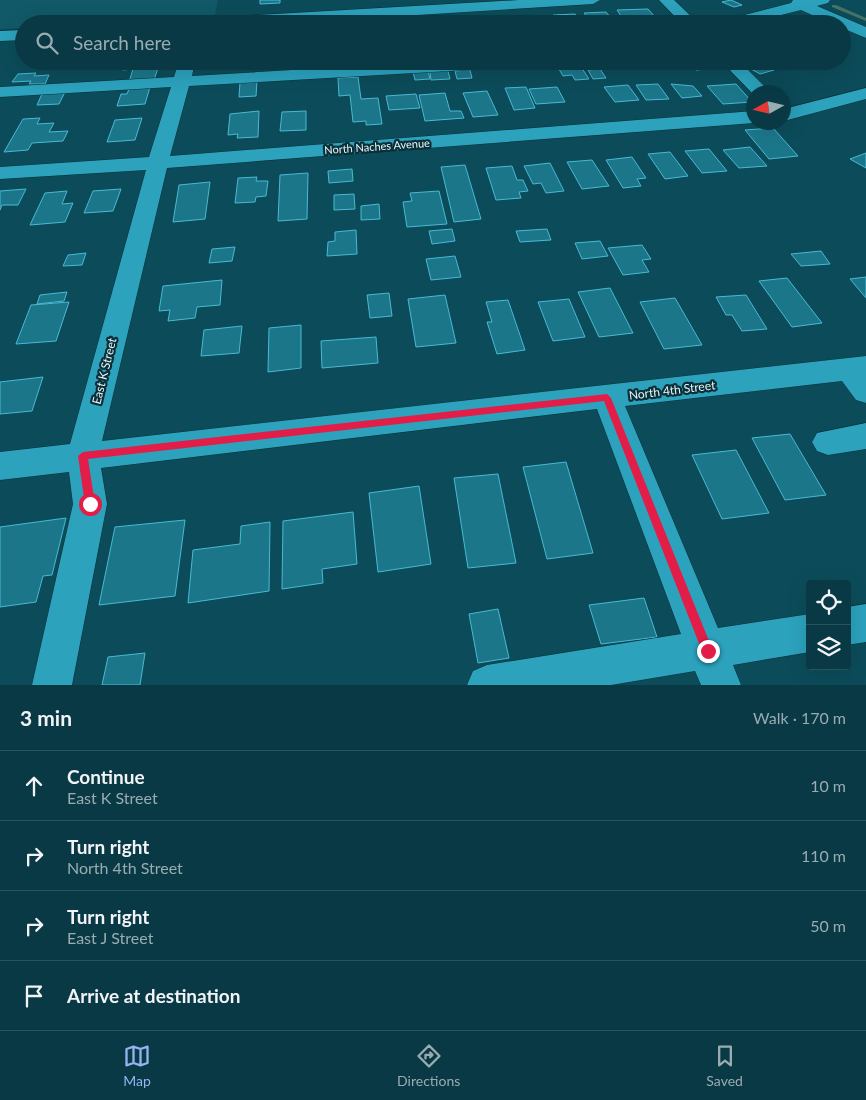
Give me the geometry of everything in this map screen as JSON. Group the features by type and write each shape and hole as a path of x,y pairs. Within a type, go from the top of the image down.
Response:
{"street":[{"path":"346,15 593,0"},
{"path":"666,0 682,15"},
{"path":"755,15 797,2 823,0"},
{"path":"797,2 826,15"},
{"path":"199,15 200,8"},
{"path":"851,26 866,33"},
{"path":"0,36 15,35"},
{"path":"0,92 184,71 219,70"},
{"path":"738,70 753,85"},
{"name":"East K Street","path":"52,685 90,504 83,456 158,163 184,71"},
{"path":"791,113 866,93"},
{"name":"North Naches Avenue","path":"0,172 158,163 746,118"},
{"name":"North 4th Street","path":"0,466 607,398 860,376"},
{"path":"607,398 714,668"},
{"path":"828,442 866,436"},
{"path":"851,625 866,623"},
{"path":"487,685 714,668 806,634"}],"shaded area":[{"path":"0,0 218,0 215,15 15,15 15,28 0,29"}],"building":[{"path":"260,0 280,0 280,3 260,4"},
{"path":"731,0 742,5 734,7 722,2"},
{"path":"648,9 653,15 620,15 617,10"},
{"path":"606,12 608,15 585,15 584,13"},
{"path":"133,70 157,70 154,80 129,82"},
{"path":"470,70 472,78 457,79 455,71"},
{"path":"560,70 583,70 589,79 575,80 572,75 563,76"},
{"path":"588,70 601,70 606,78 593,79"},
{"path":"753,70 774,70 760,74"},
{"path":"428,71 430,79 415,80 413,72"},
{"path":"448,71 450,79 431,80 430,72"},
{"path":"36,73 34,76 49,75 45,84 29,84 31,81 12,82 18,74"},
{"path":"358,77 361,99 378,98 382,124 366,125 366,121 353,122 350,95 339,96 338,78"},
{"path":"257,81 256,96 239,97 240,82"},
{"path":"658,84 669,99 646,100 636,85"},
{"path":"671,84 693,86 702,96 682,98"},
{"path":"736,84 746,95 746,102 723,104 707,86"},
{"path":"628,85 639,100 615,102 604,87"},
{"path":"150,87 145,104 117,106 121,94 127,94 129,89"},
{"path":"526,87 535,108 514,110 505,88"},
{"path":"557,87 565,102 536,104 529,89"},
{"path":"487,91 498,115 473,117 463,93"},
{"path":"65,92 59,104 37,105 42,94"},
{"path":"445,93 450,111 461,111 464,118 425,121 419,95"},
{"path":"416,94 420,108 389,110 386,96"},
{"path":"259,111 258,137 237,138 238,134 228,135 230,114"},
{"path":"306,111 306,130 280,131 282,112"},
{"path":"40,118 37,124 54,123 49,132 68,131 63,141 32,143 28,150 4,152 23,119"},
{"path":"142,118 135,140 107,142 115,120"},
{"path":"745,130 775,130 798,156 769,159"},
{"path":"750,147 767,166 739,168 723,150"},
{"path":"709,149 727,171 702,173 685,151"},
{"path":"670,152 688,176 665,179 648,154"},
{"path":"866,153 866,168 850,159"},
{"path":"632,157 646,178 637,179 641,186 623,188 606,160"},
{"path":"592,160 609,186 582,189 567,162"},
{"path":"550,163 564,191 546,193 541,183 533,184 524,166"},
{"path":"465,165 481,219 454,222 441,167"},
{"path":"512,166 517,180 523,180 528,191 519,192 521,198 496,200 486,168"},
{"path":"352,169 353,181 329,183 328,171"},
{"path":"308,173 307,219 278,221 280,175"},
{"path":"257,177 256,181 268,181 266,196 256,197 255,202 235,203 238,178"},
{"path":"210,182 205,219 173,222 179,185"},
{"path":"26,189 18,205 2,205 0,210 0,191"},
{"path":"121,189 113,211 84,213 93,191"},
{"path":"67,191 62,204 73,203 65,222 30,225 45,193"},
{"path":"439,191 447,224 407,227 403,202 412,201 410,193"},
{"path":"354,194 355,209 334,210 334,195"},
{"path":"379,204 380,219 361,220 361,206"},
{"path":"452,229 455,241 432,244 429,231"},
{"path":"547,229 551,240 520,242 516,231"},
{"path":"356,230 357,254 327,256 328,242 335,241 335,232"},
{"path":"600,241 608,256 582,259 575,243"},
{"path":"642,245 651,259 642,260 649,272 623,275 608,248"},
{"path":"235,247 232,261 209,263 212,249"},
{"path":"821,251 830,264 801,266 791,254"},
{"path":"86,253 82,265 63,266 68,255"},
{"path":"455,256 461,277 431,280 426,259"},
{"path":"866,277 866,298 850,279"},
{"path":"787,278 822,323 792,327 759,281"},
{"path":"222,280 220,305 197,307 195,318 168,321 170,310 159,311 163,286"},
{"path":"610,288 633,333 599,337 578,292"},
{"path":"67,292 64,301 37,304 40,295"},
{"path":"389,293 392,316 370,318 367,295"},
{"path":"445,295 456,343 416,347 408,299"},
{"path":"746,295 767,329 742,331 732,315 726,315 716,297"},
{"path":"675,298 702,345 664,349 640,302"},
{"path":"569,299 585,337 553,341 538,302"},
{"path":"508,300 525,350 497,354 487,322 492,322 486,302"},
{"path":"69,302 56,341 16,344 31,305"},
{"path":"301,325 301,368 268,372 269,328"},
{"path":"242,326 239,353 201,356 204,330"},
{"path":"376,337 378,363 322,368 321,341"},
{"path":"43,377 32,411 0,414 0,382"},
{"path":"790,434 826,495 785,500 752,438"},
{"path":"736,450 769,513 722,519 692,455"},
{"path":"566,462 593,553 547,559 523,467"},
{"path":"498,474 516,563 468,568 454,478"},
{"path":"419,486 431,564 378,572 369,493"},
{"path":"353,512 357,564 322,569 323,583 282,589 283,521"},
{"path":"66,518 52,575 43,576 36,602 0,607 0,527"},
{"path":"185,520 175,596 99,605 115,527"},
{"path":"270,522 269,591 188,603 193,550 240,544 241,526"},
{"path":"644,598 657,637 601,644 589,605"},
{"path":"498,609 509,658 478,663 469,614"},
{"path":"145,653 140,685 102,685 108,657"}],"waterway":[{"path":"834,6 866,20"}],"route":[{"path":"90,504 83,456 607,398 708,651"}]}
